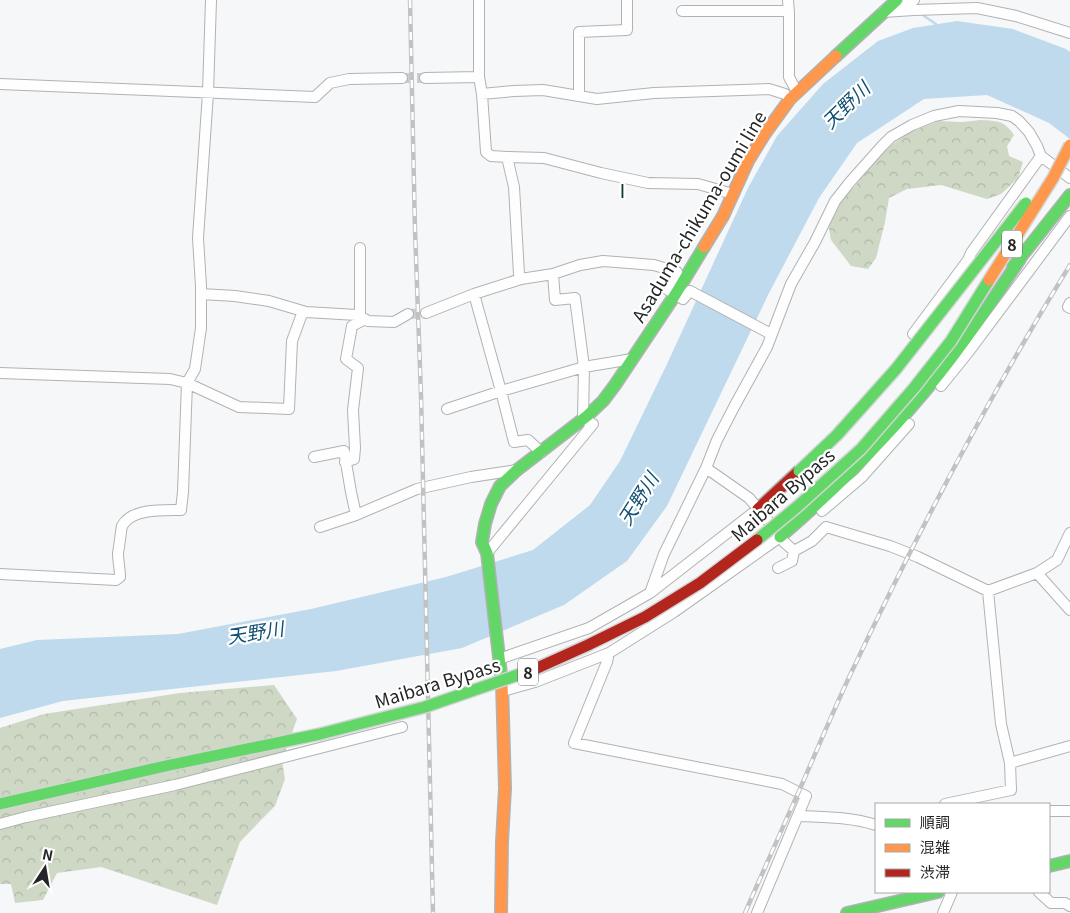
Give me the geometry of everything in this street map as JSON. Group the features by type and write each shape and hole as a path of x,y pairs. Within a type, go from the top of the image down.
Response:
{"main road":[{"name":"Asaduma-chikuma-oumi line","path":"501,913 505,788 503,691 488,558 482,542 491,504 500,486 517,470 587,416 602,401 675,295 724,216 748,161 764,135 794,95 896,0"},
{"name":"Maibara Bypass","path":"951,341 1053,178 1069,147"},
{"path":"756,506 799,471 838,435 896,369 1069,147"},
{"name":"Maibara Bypass","path":"0,804 170,765 320,734 425,707 538,668 645,617 700,583 750,546 798,506 860,449 914,388 1070,195"},
{"path":"782,539 871,452 922,395 960,347 1020,259"},
{"path":"1050,866 1070,861"},
{"path":"847,913 934,893"}],"street":[{"path":"0,574 116,580 120,577 118,554 122,526 130,518 145,512 161,509 181,510 184,492 187,383 195,369 201,328 198,238 208,93 211,0"},
{"path":"479,0 479,77 486,152 491,156 544,158 648,183 698,184 733,194"},
{"path":"579,96 579,32 627,30 627,0"},
{"path":"482,94 543,90 597,99 654,93 769,88 794,95 789,77 788,0"},
{"path":"883,12 914,0"},
{"path":"883,12 977,8 1016,16 1070,33"},
{"path":"682,11 789,11"},
{"path":"425,78 479,77"},
{"path":"0,84 315,97 330,84 350,79 402,78"},
{"path":"650,593 664,554 726,423 767,347 767,332 791,284 815,242 835,201 891,137 912,125 934,116 959,111 997,112 1012,116 1020,121 1037,146 1040,156 1070,178"},
{"path":"499,659 589,628 650,593 756,506 832,431 890,364 968,260 971,253 1040,156"},
{"path":"507,157 514,187 519,274 521,279"},
{"path":"503,691 535,682 609,653 674,612 782,539 862,477 970,350 1070,216"},
{"path":"360,248 363,318"},
{"path":"426,313 474,294 521,279 553,274 580,265 603,261 654,265 677,272 668,290 675,295 683,299 690,291 767,332"},
{"path":"488,558 592,424 583,418 584,367 575,298 555,300 553,274"},
{"path":"201,294 269,301 303,311 357,314 368,321 394,322 408,314"},
{"path":"474,294 514,442 528,440 541,452"},
{"path":"1070,303 1068,307 1070,308"},
{"path":"0,372 170,379 187,383 239,407 289,410 292,341 303,311"},
{"path":"345,462 354,459 352,410 358,368 346,359 352,326 363,318"},
{"path":"447,409 584,367 632,359"},
{"path":"314,457 344,451 356,515"},
{"path":"706,468 749,498 794,551"},
{"path":"320,527 356,515 417,489 471,477 517,470"},
{"path":"778,568 792,561 794,551 812,541 826,527 890,546 918,557 988,591 1037,573 1057,560 1070,533"},
{"path":"1037,573 1070,610"},
{"path":"950,803 1011,790 1010,763 1001,724 988,591"},
{"path":"609,653 574,743 782,784 806,796 757,913"},
{"path":"0,824 26,816 174,785 402,727"},
{"path":"1010,763 1070,746"},
{"path":"1050,811 1070,811"},
{"path":"798,816 840,818 875,825"},
{"path":"943,913 952,893"},
{"path":"1040,893 1050,903 1066,903 1070,906"}],"green space":[{"path":"981,120 1000,122 1007,126 1014,135 1007,146 1009,156 1023,162 1018,178 1001,194 987,199 941,185 907,189 889,198 876,258 868,269 851,266 831,240 830,222 839,203 870,166 890,146 907,134 923,127 938,121 962,122"},
{"path":"274,685 297,719 282,761 285,779 275,806 240,842 217,905 101,867 57,873 43,900 15,903 11,884 0,884 0,728 44,714 180,693"}],"water":[{"name":"天野川","path":"957,21 1013,29 1070,52 1070,139 1049,123 987,95 924,99 857,143 819,198 769,293 667,506 627,561 564,605 462,648 336,671 63,701 0,718 0,649 37,640 178,634 311,609 446,577 533,550 590,505 620,461 748,188 777,136 823,84 878,41 913,28"}],"waterway":[{"path":"925,13 924,16 936,24 936,26"}],"tunnel":[{"path":"402,78 425,78"},
{"path":"408,314 426,313"}],"railway":[{"path":"410,0 433,913"},
{"path":"745,913 846,685 903,567 983,414 1070,265"}],"traffic: fast":[{"path":"836,56 897,0"},
{"path":"1013,267 1070,195"},
{"path":"799,471 837,435 896,369 1026,203"},
{"path":"502,683 487,553 482,542 491,504 500,486 517,470 587,416 603,401 675,295 704,247"},
{"path":"780,537 823,499 921,396 961,346 1020,259"},
{"path":"757,540 861,449 914,388 951,341 989,280"},
{"path":"0,804 170,765 320,734 425,707 535,669"},
{"path":"1050,866 1070,861"},
{"path":"847,913 934,893"}],"traffic: slow":[{"path":"704,247 723,216 748,161 764,135 790,99 836,56"},
{"path":"989,280 1053,178 1070,145"},
{"path":"501,913 505,788 502,683"}],"traffic: jam":[{"path":"758,509 799,471"},
{"path":"535,669 645,617 700,583 757,540"}],"district":[{"name":"I","path":"623,189"}]}
